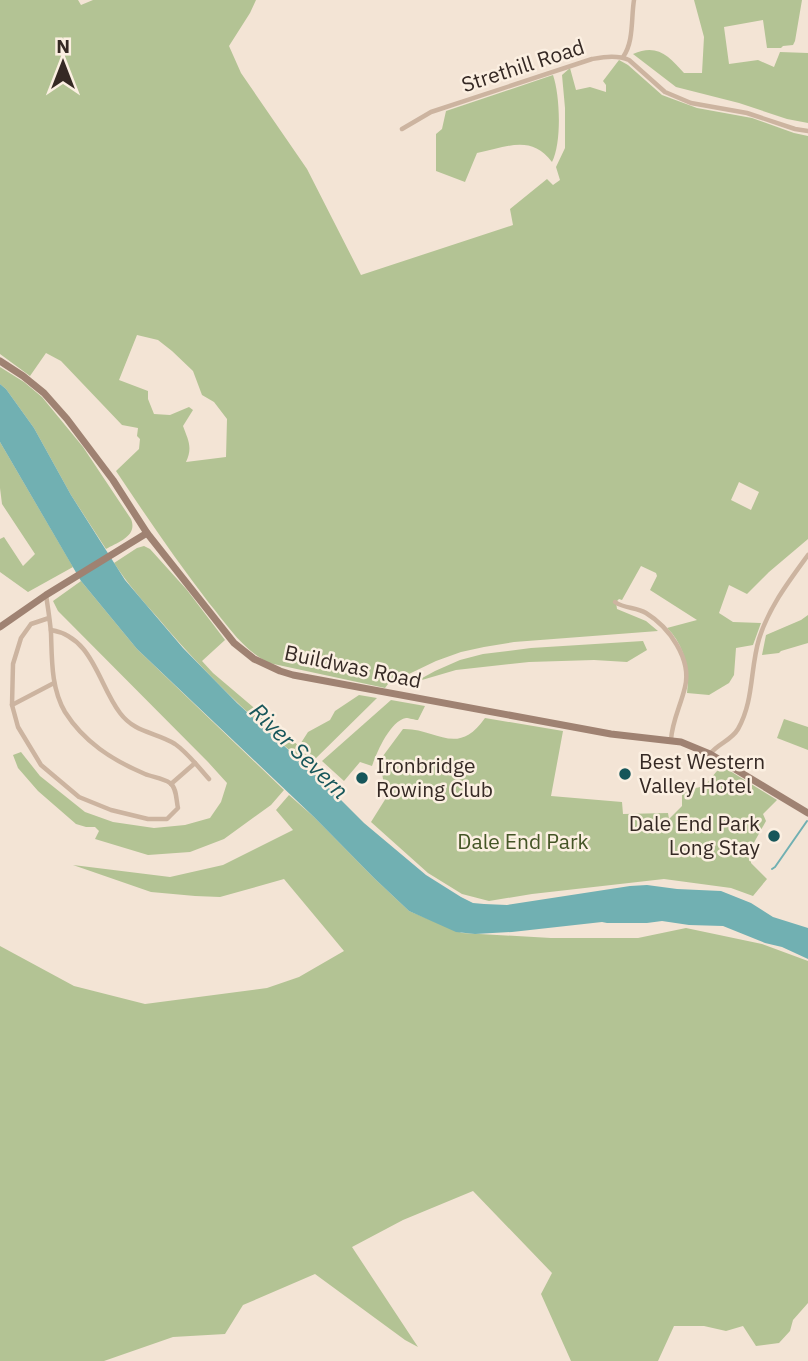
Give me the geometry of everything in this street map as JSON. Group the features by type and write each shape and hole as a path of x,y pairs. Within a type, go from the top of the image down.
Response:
{"street":[{"path":"634,0 628,43 623,57 665,92 691,103 747,113 808,131"},
{"name":"Strethill Road","path":"402,129 431,112 592,59 623,57"},
{"name":"Buildwas Road","path":"0,361 44,393 67,419 113,480 147,533 233,643 254,659 293,675 611,734 671,740 710,754 808,813"},
{"path":"0,627 46,595 147,533"},
{"path":"710,754 734,736 739,727 747,708 763,626 774,604 808,555"},
{"path":"46,595 51,630 54,683 64,710 83,737 104,754 171,784 178,808 167,819 148,819 123,813 79,797 41,765 18,726 12,705 13,664 21,638 31,624 49,618"},
{"path":"618,606 642,611 653,619 672,639 683,659 686,687 671,740"},
{"path":"51,630 73,638 91,659 122,716 136,729 157,734 178,746 209,779"},
{"path":"12,705 54,683"},
{"path":"171,784 195,762"}],"green space":[{"path":"0,0 78,0 81,5 93,0 256,0 229,46 241,73 307,169 361,275 513,225 510,209 547,179 553,185 560,180 556,167 565,148 562,75 570,68 576,90 590,87 606,92 603,81 619,60 662,95 697,108 752,118 808,136 808,539 747,594 729,585 719,613 733,622 761,623 753,645 736,648 734,675 729,683 709,695 687,693 688,675 682,650 667,628 697,620 650,590 656,573 641,566 622,600 616,602 617,609 646,621 658,631 514,642 484,647 436,661 388,684 385,688 269,663 243,644 223,620 173,554 116,471 139,449 138,428 122,425 61,361 46,353 30,376 0,354","holes":["137,335 158,340 193,371 202,395 214,402 227,419 226,457 186,462 189,448 183,426 193,410 189,407 170,415 154,414 148,391 119,380","739,482 759,492 751,510 731,500"]},
{"path":"694,0 802,0 793,45 767,48 763,20 724,27 729,64 758,60 774,67 780,52 808,53 808,123 676,87 633,54 656,51 668,57 684,73 702,73 704,37"},
{"path":"553,75 559,119 552,162 536,148 518,145 477,153 465,182 436,171 436,134 442,129 446,111"},
{"path":"0,367 42,397 83,447 131,519 132,530 126,538 106,549 71,495 34,428 0,384"},
{"path":"0,442 73,567 28,592 0,572 0,539 4,537 23,566 35,554 2,504"},
{"path":"144,546 150,549 187,590 225,640 202,661 299,746 308,732 330,720 335,711 359,695 377,698 308,766 211,676 124,578 114,563"},
{"path":"81,581 137,649 284,790 271,805 224,839 190,852 148,855 95,839 99,831 95,827 76,824 38,791 18,768 13,755 21,752 40,776 85,812 113,822 154,828 185,825 210,818 221,802 227,783 58,611 53,601"},
{"path":"808,615 808,643 779,653 762,655 766,635"},
{"path":"643,641 647,650 627,662 529,662 456,670 415,682 460,660 483,654"},
{"path":"391,700 425,706 418,720 406,718 395,725 385,738 372,766 360,762 344,781 322,761"},
{"name":"Dale End Park","path":"485,718 563,731 551,796 622,802 623,814 668,813 669,819 682,806 682,789 703,786 722,766 777,800 763,814 766,821 751,848 751,863 767,879 753,896 731,888 664,879 489,901 462,894 428,873 371,822 386,798 380,760 403,729 456,739 475,730"},
{"path":"784,719 808,727 808,750 777,738"},
{"path":"289,795 409,911 462,933 551,938 638,938 686,928 762,944 808,961 808,1303 793,1320 790,1331 779,1343 756,1346 743,1326 726,1331 704,1326 674,1326 658,1361 571,1361 541,1294 552,1273 473,1191 403,1220 352,1247 418,1347 315,1274 243,1305 225,1334 173,1337 104,1361 0,1361 0,946 74,986 145,1004 267,988 299,977 344,951 284,879 220,897 195,896 151,892 73,865 170,877 223,865 293,830 276,810"}],"water":[{"path":"0,384 34,428 71,495 125,580 183,648 364,823 426,875 473,903 484,904 507,905 647,885 721,891 751,903 773,917 808,928 808,959 723,926 662,921 602,922 475,934 456,932 409,911 137,649 81,581 0,442"}],"waterway":[{"path":"772,869 807,821"}],"place":[{"name":"Best Western Valley Hotel","path":"625,774"},
{"name":"Ironbridge Rowing Club","path":"362,778"},
{"name":"Dale End Park Long Stay","path":"774,836"}],"water label":[{"name":"River Severn","path":"299,751"}]}
